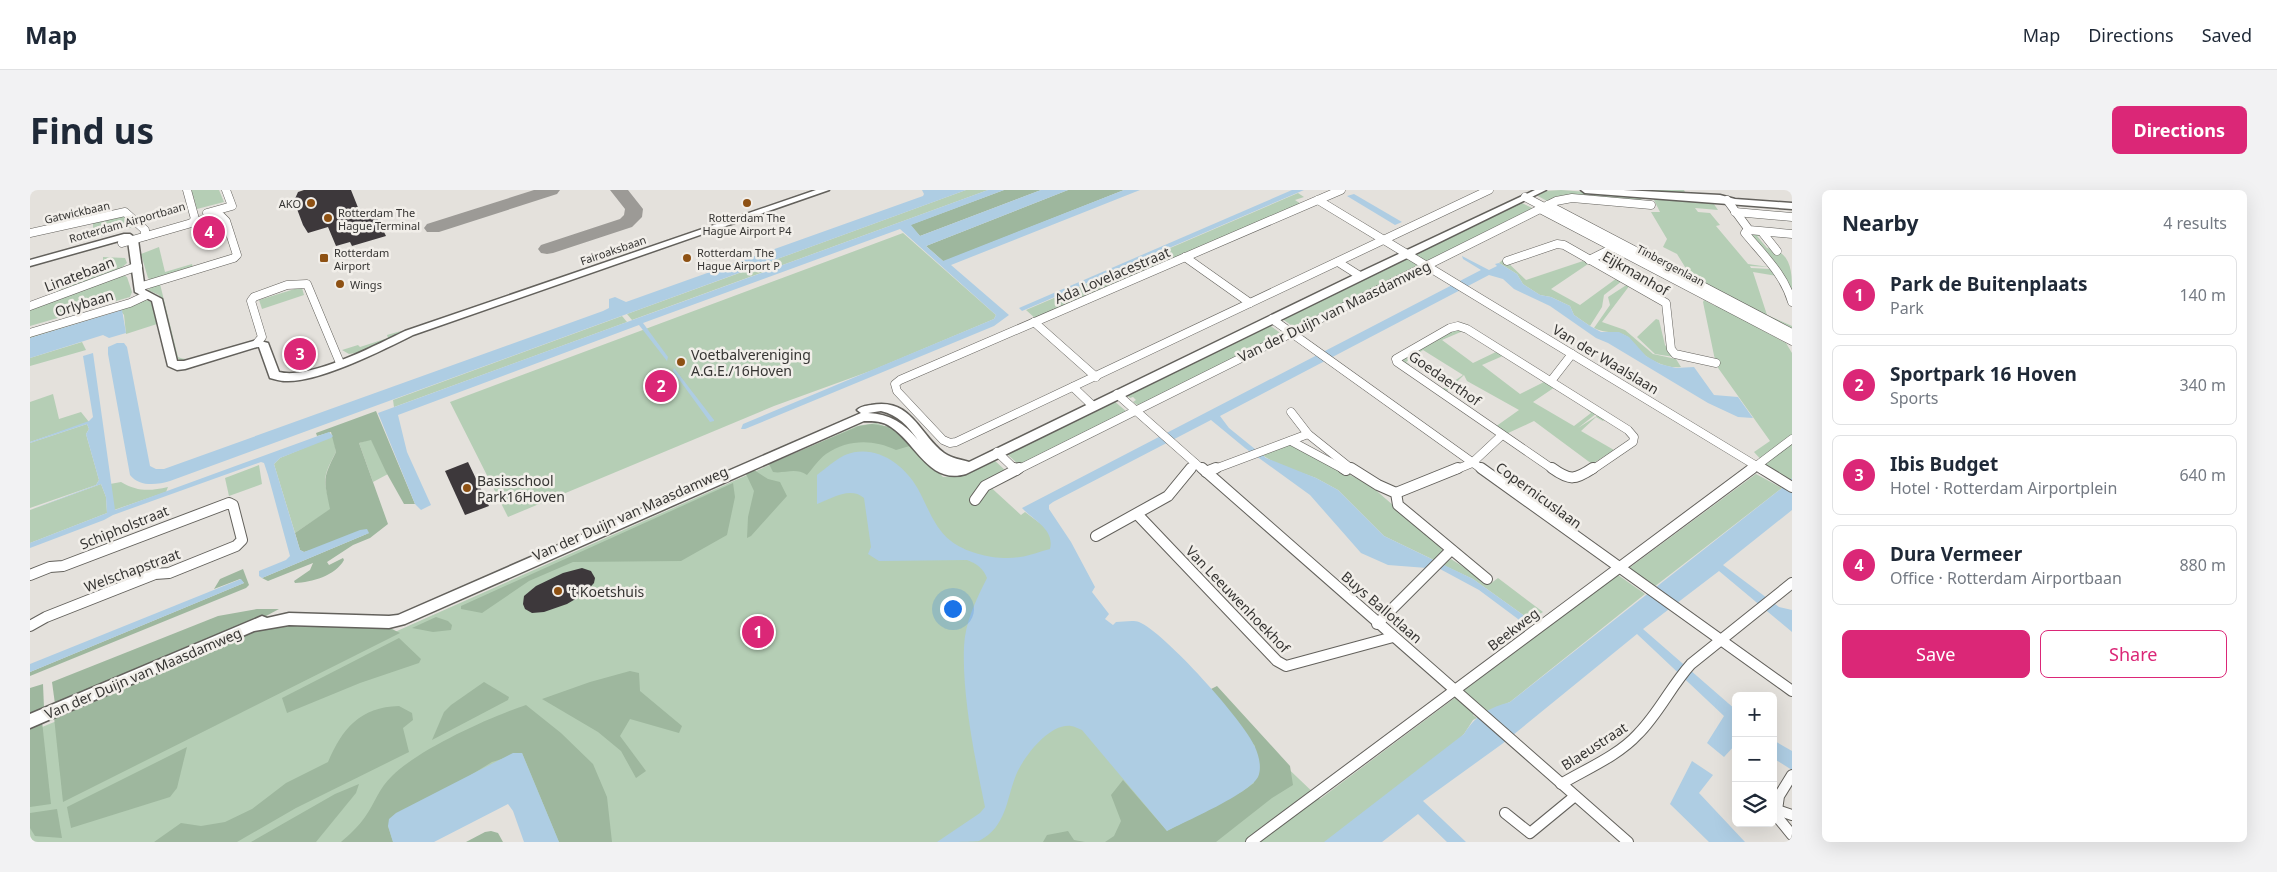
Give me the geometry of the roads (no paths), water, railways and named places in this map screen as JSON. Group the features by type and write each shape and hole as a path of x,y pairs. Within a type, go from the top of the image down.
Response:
{"street":[{"path":"187,190 193,220"},
{"name":"Rotterdam Airportbaan","path":"30,263 42,262 127,239 193,220 232,206 226,190"},
{"name":"Fairoaksbaan","path":"257,343 264,345 274,375 286,379 298,378 370,352 408,333 825,190"},
{"name":"Ada Lovelacestraat","path":"895,384 900,380 1341,190"},
{"path":"895,384 897,390 916,412 943,440 950,443 1096,377 1489,190"},
{"name":"Van der Duijn van Maasdamweg","path":"30,721 255,626 289,619 389,622 400,620 864,417 878,416 891,420 941,470 952,472 962,470 1360,276 1542,190"},
{"path":"1584,190 1792,206"},
{"name":"Van der Duijn van Maasdamweg","path":"974,500 985,486 1016,470 1544,207 1568,198 1651,205 1645,194"},
{"name":"Tinbergenlaan","path":"1525,197 1614,248 1791,337"},
{"path":"1318,200 1407,254"},
{"path":"1727,200 1748,229 1792,234"},
{"name":"Tinbergenlaan","path":"1544,207 1622,243 1791,337"},
{"name":"Gatwickbaan","path":"30,233 125,212 145,233"},
{"path":"1735,212 1792,217"},
{"name":"Rotterdam Airportbaan","path":"193,220 220,216 226,221"},
{"name":"Orlybaan","path":"30,333 130,303 140,288 227,261 237,255 226,221"},
{"path":"1748,229 1745,233 1767,256 1784,280 1792,302"},
{"path":"1762,232 1777,251"},
{"path":"1550,237 1564,245"},
{"path":"127,239 134,267 132,279 140,288 157,299 172,363 176,366 257,343 262,337 251,301 254,297 302,283 309,286 340,363"},
{"name":"Eijkmanhof","path":"1590,260 1622,243"},
{"path":"1506,261 1557,244 1564,245"},
{"name":"Eijkmanhof","path":"1564,245 1634,283 1666,304 1668,308 1671,349 1675,354 1716,363"},
{"name":"Van der Waalslaan","path":"1407,254 1792,487"},
{"path":"1186,257 1250,303"},
{"name":"Rotterdam Airportbaan","path":"30,269 42,262"},
{"name":"Van der Duijn van Maasdamweg","path":"1338,262 1360,276"},
{"name":"Linatebaan","path":"30,306 134,267"},
{"name":"Copernicuslaan","path":"1272,319 1792,691"},
{"path":"1034,322 1096,377"},
{"name":"Goedaerthof","path":"1458,326 1468,329 1628,430 1634,437 1634,442 1579,478 1570,479 1561,475 1502,435 1397,362 1397,357 1450,328 1458,326"},
{"path":"1550,381 1572,354"},
{"path":"1073,387 1093,406"},
{"name":"Buys Ballotlaan","path":"1117,394 1377,624 1628,842"},
{"path":"1291,412 1308,434 1313,436 1341,464"},
{"path":"1206,472 1308,434"},
{"path":"1291,441 1315,454 1341,464 1376,485 1396,493 1472,463 1502,435"},
{"name":"Beekweg","path":"1251,842 1792,439"},
{"path":"1315,454 1324,448"},
{"path":"997,452 1016,470"},
{"path":"1096,536 1168,496 1195,463"},
{"path":"1376,485 1447,554 1488,578"},
{"path":"1396,493 1398,505"},
{"name":"Welschapstraat","path":"30,626 46,617 155,574 169,573 233,548 242,540 233,505 229,503"},
{"name":"Schipholstraat","path":"30,575 50,567 63,566 229,503"},
{"name":"Van Leeuwenhoekhof","path":"1137,514 1277,661 1286,666 1393,637"},
{"path":"1377,624 1447,554"},
{"name":"Blaeustraat","path":"1561,784 1637,736 1656,715 1677,679 1691,664 1792,583"},
{"path":"1780,592 1792,593"},
{"path":"1777,800 1792,775"},
{"path":"1505,813 1530,833 1575,796"},
{"path":"1777,810 1792,816"},
{"path":"1777,818 1792,835"}],"water":[{"path":"922,190 966,190 170,481 148,484 138,482 130,475 108,354 108,347 117,343 124,343 127,347 150,466 156,469 164,469 603,311 609,308 609,299 615,297 626,302 923,196"},
{"path":"988,190 1004,190 911,225 920,236 1041,190 1068,190 926,246 943,261 1124,190 1140,190 951,265 1009,315 994,326 745,429 741,429 743,424 994,319 996,315 900,229 643,323 668,357 667,361 639,325 398,415 407,452 431,505 421,510 415,504 378,413"},
{"path":"1292,190 1304,190 1022,311 1019,308"},
{"path":"1354,194 1402,222 1395,225 1347,196"},
{"path":"1462,256 1489,270 1499,263 1517,274 1523,284 1540,295 1551,297 1570,306 1574,315 1590,326 1601,332 1619,332 1629,337 1646,356 1660,364 1676,368 1694,367 1714,395 1738,397 1753,418 1738,417 1708,403 1608,343 1596,338 1550,306 1514,289 1503,279 1489,275 1220,416 1229,428 1266,458 1316,478 1338,490 1384,536 1473,579 1530,620 1526,625 1479,590 1440,569 1388,565 1361,553 1310,495 1245,448 1211,420 1053,502 1049,505 1049,509 1071,542 1095,587 1092,592 1109,614 1105,619 1113,625 1116,622 1139,622 1151,629 1184,659 1236,718 1248,735 1259,758 1260,770 1258,777 1252,784 1230,799 1167,831 1082,730 1072,726 1063,727 1054,730 1046,736 1024,760 1016,775 1004,812 995,828 988,835 979,841 937,842 980,813 985,807 967,706 964,647 969,620 987,578 979,567 967,560 879,561 868,554 871,547 864,498 853,493 847,493 817,504 817,475 845,455 856,452 878,454 888,458 905,471 918,489 940,530 958,546 975,553 1003,558 1024,556 1050,549 1051,542 1046,530 1022,508 1481,270 1463,259"},
{"path":"122,310 126,333 109,338 103,335 30,358 30,338"},
{"path":"93,353 115,510 329,432 333,436 331,438 280,458 274,464 300,550 304,552 360,530 367,529 369,533 262,578 259,576 259,571 286,560 290,556 268,475 264,463 261,462 113,515 30,548 30,543 107,513 106,497 101,484 30,510 96,485 99,480 86,434 89,429 87,424 30,443 89,421 93,417 83,356"},
{"path":"674,368 714,421 710,422 673,371"},
{"path":"1792,478 1792,510 1723,565 1779,607 1792,610 1792,632 1719,571 1643,629 1732,707 1732,748 1724,757 1707,743 1724,716 1637,634 1502,744 1423,801 1466,842 1447,842 1418,814 1382,842 1324,842 1464,734 1478,717 1489,710 1510,702 1782,488"},
{"path":"241,579 244,583 30,672 30,664"},
{"path":"1777,742 1792,751 1792,770 1777,761"},
{"path":"513,753 522,753 559,842 524,842 513,811 508,804 434,842 393,842 388,826 389,819 396,813"},
{"path":"1692,761 1713,775 1699,793 1745,842 1709,842 1670,804"}],"place":[{"name":"AKO","path":"311,203"},
{"name":"Rotterdam The Hague Airport P4","path":"747,203"},
{"name":"Rotterdam The Hague Terminal","path":"328,218"},
{"name":"Dura Vermeer","path":"209,232"},
{"name":"Rotterdam Airport","path":"324,258"},
{"name":"Rotterdam The Hague Airport P","path":"687,258"},
{"name":"Wings","path":"340,284"},
{"name":"Ibis Budget","path":"300,354"},
{"name":"Voetbalvereniging A.G.E./16Hoven","path":"681,362"},
{"name":"Sportpark 16 Hoven","path":"661,386"},
{"name":"Basisschool Park16Hoven","path":"467,488"},
{"name":"'t Koetshuis","path":"558,591"},
{"name":"Park de Buitenplaats","path":"758,632"}]}
